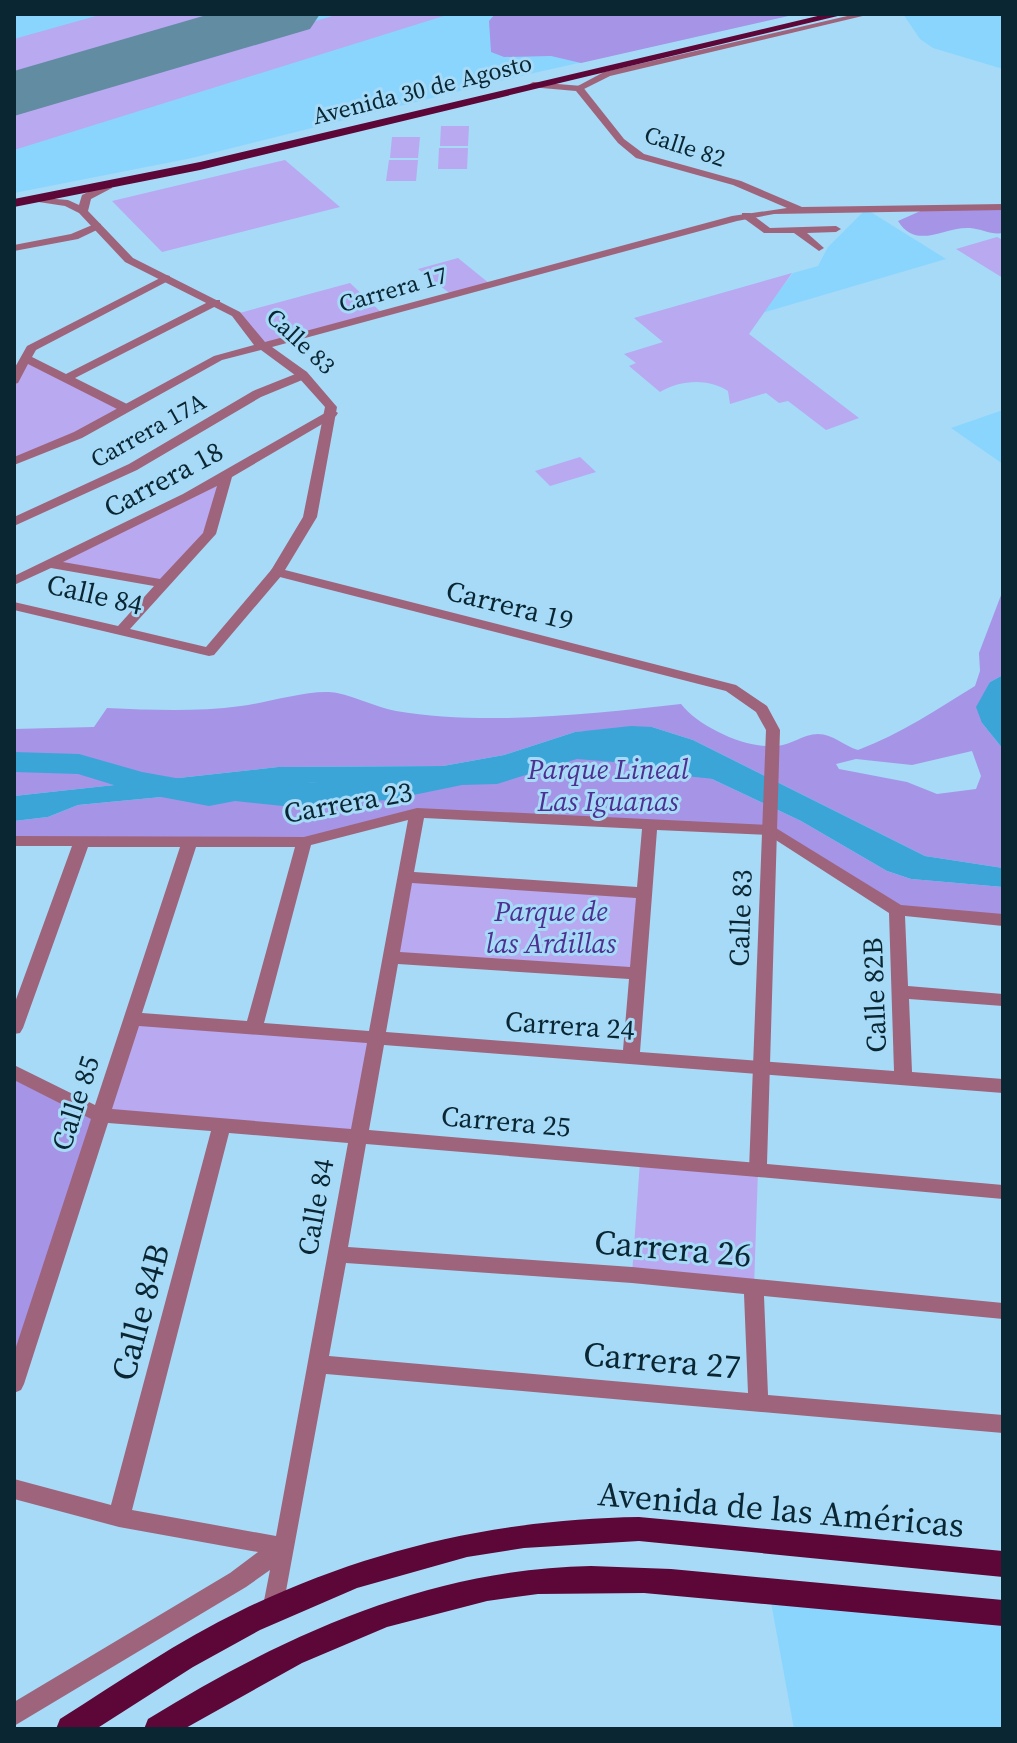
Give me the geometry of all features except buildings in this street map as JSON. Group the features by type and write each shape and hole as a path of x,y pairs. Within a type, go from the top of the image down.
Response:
{"main road":[{"name":"Avenida 30 de Agosto","path":"14,193 192,158 516,77 797,14"},
{"name":"Avenida 30 de Agosto","path":"14,203 108,186 840,14"},
{"name":"Avenida de las Américas","path":"70,1729 200,1647 273,1611 344,1580 409,1557 472,1542 580,1528 639,1529 1003,1564"},
{"path":"158,1729 234,1681 296,1649 425,1602 539,1581 648,1580 1003,1613"}],"street":[{"path":"529,85 579,88 607,74 867,14"},
{"path":"579,88 585,77 595,71"},
{"name":"Calle 82","path":"579,88 621,141 640,156 737,183 802,211"},
{"path":"36,199 68,203 83,211 86,197 108,186"},
{"name":"Carrera 17","path":"14,461 78,435 123,407 218,358 260,344 316,333 746,215 1003,207"},
{"name":"Calle 83","path":"83,211 129,260 236,314 260,344 303,375 326,399 332,413 310,517 277,572 209,652"},
{"path":"746,215 768,231 836,229"},
{"path":"14,248 74,237 97,226"},
{"path":"796,230 819,248"},
{"path":"14,380 31,348 166,278"},
{"path":"65,379 216,302"},
{"path":"26,358 123,407"},
{"name":"Carrera 17A","path":"14,522 133,467 257,394 303,375"},
{"name":"Carrera 18","path":"14,581 226,475 332,413"},
{"path":"122,630 209,534 226,475"},
{"path":"49,564 163,584"},
{"name":"Carrera 19","path":"277,572 731,688"},
{"name":"Calle 84","path":"14,606 209,652"},
{"name":"Calle 83","path":"731,688 755,702 767,715 773,730 758,1170"},
{"name":"Calle 84","path":"273,1611 417,813"},
{"name":"Carrera 23","path":"14,841 304,842 417,813 650,823 771,824 897,910 1003,920"},
{"path":"631,1057 650,823"},
{"name":"Calle 85","path":"14,1384 190,840"},
{"path":"14,1028 82,842"},
{"path":"254,1029 304,842"},
{"path":"404,877 645,893"},
{"name":"Calle 82B","path":"897,910 903,1077"},
{"path":"390,957 638,974"},
{"path":"900,992 1003,1000"},
{"name":"Carrera 24","path":"132,1019 1003,1086"},
{"name":"Carrera 25","path":"14,1072 100,1115 1003,1192"},
{"name":"Calle 84B","path":"119,1517 222,1125"},
{"name":"Carrera 26","path":"336,1254 754,1287 1003,1311"},
{"path":"754,1287 758,1400"},
{"name":"Carrera 27","path":"316,1364 758,1400 1003,1424"},
{"path":"14,1489 119,1517 283,1547"},
{"path":"14,1715 238,1580 283,1547"}],"shaded area":[{"path":"797,14 516,77 192,158 14,193 14,16"},
{"path":"903,14 1003,14 1003,69 933,48 920,39"},
{"path":"866,209 946,259 762,313 793,273 818,266 828,247"},
{"path":"1003,410 1003,464 951,428"},
{"path":"1003,675 1003,749 982,723 976,707 990,682"},
{"path":"652,727 693,740 925,856 1003,868 1003,887 911,879 887,871 801,821 678,763 605,748 553,753 497,774 463,782 318,782 78,805 48,817 14,821 14,796 278,767 443,766 504,755 575,732"},
{"path":"769,1591 1003,1613 1003,1729 794,1729"}],"green space":[{"path":"103,14 231,14 14,77 14,39"},
{"path":"339,14 450,14 14,150 14,111"},
{"path":"495,14 797,14 581,63 551,56 504,57 491,52 489,21"},
{"path":"441,126 469,126 468,146 440,146"},
{"path":"392,137 420,137 418,158 390,158"},
{"path":"439,148 468,148 467,169 438,169"},
{"path":"285,160 340,207 162,252 112,201"},
{"path":"389,160 418,160 416,181 386,181"},
{"path":"1003,207 1003,233 960,228 922,236 905,230 898,221 925,209"},
{"path":"997,237 1003,240 1003,278 956,249"},
{"path":"458,258 490,284 452,295 418,269"},
{"path":"792,273 749,334 859,418 826,430 788,401 779,403 766,393 730,404 728,391 703,382 685,383 660,392 629,366 636,363 624,354 663,342 634,318"},
{"path":"350,283 383,314 260,344 236,314"},
{"path":"26,358 123,407 78,435 14,461 14,380"},
{"path":"580,457 596,472 550,486 535,471"},
{"path":"226,475 213,521 163,584 49,564"},
{"path":"1003,590 1003,675 990,682 982,723 1003,749 1003,868 925,856 693,740 652,727 575,732 504,755 443,766 278,767 14,796 14,729 94,727 107,708 224,708 316,692 337,693 396,711 465,718 575,715 681,704 711,728 751,744 782,745 818,734 858,750 904,729 975,686 980,671 979,653","holes":["972,751 981,776 976,789 937,794 907,782 839,769 836,764 856,759 912,765"]},
{"name":"Parque Lineal Las Iguanas","path":"605,748 678,763 801,821 887,871 911,879 1003,887 1003,920 897,910 771,830 417,813 304,842 14,841 14,821 48,817 78,805 318,782 463,782 497,774 553,753"},
{"name":"Parque de las Ardillas","path":"404,877 645,893 638,974 390,957"},
{"path":"132,1019 375,1039 358,1137 100,1115"},
{"path":"14,1072 100,1115 14,1384"},
{"path":"640,1161 758,1170 754,1287 632,1275"}],"waterway":[{"path":"14,762 79,764 140,782 209,795 235,790 283,795 389,789 462,775 497,774 521,763 577,749 640,754 676,765 724,770"}],"runway":[{"path":"14,94 285,14"}]}
